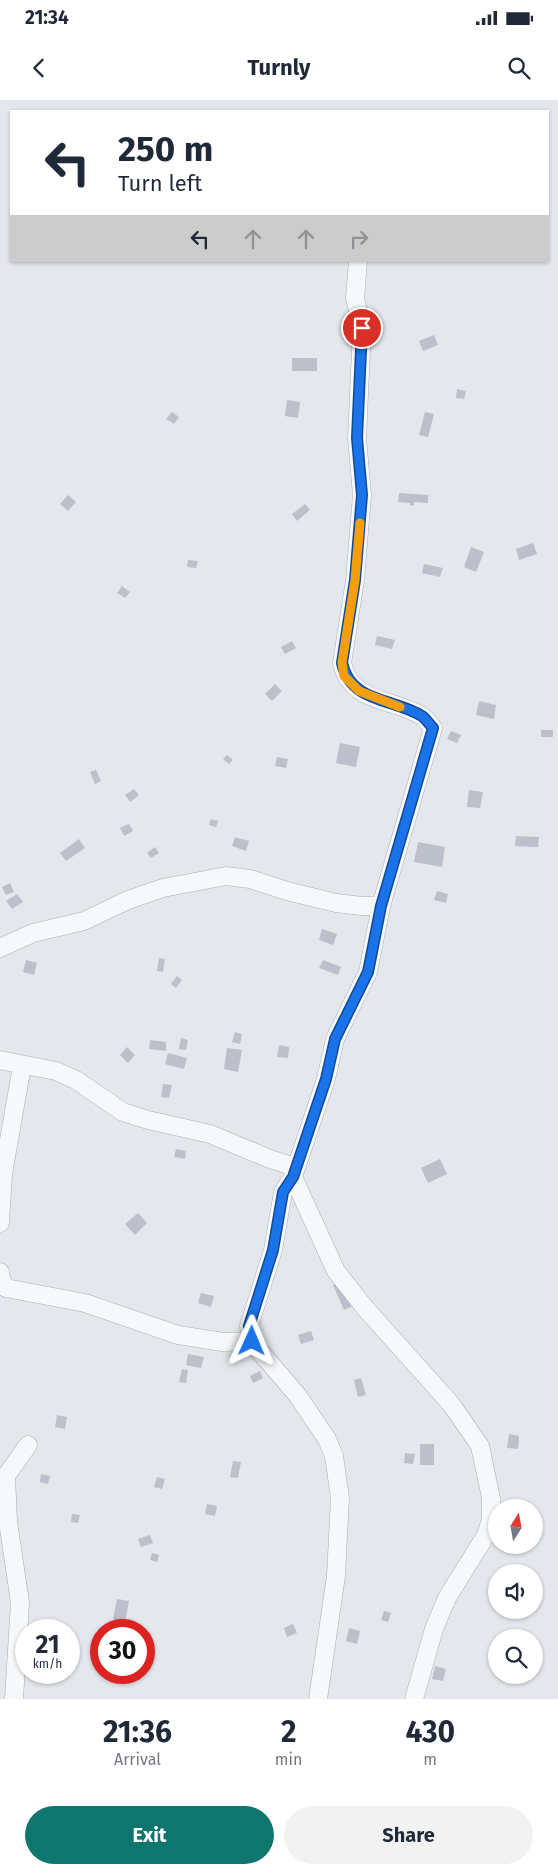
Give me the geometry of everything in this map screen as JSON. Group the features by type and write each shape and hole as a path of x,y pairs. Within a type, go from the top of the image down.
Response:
{"street":[{"path":"318,1699 336,1576 340,1498 334,1456 327,1439 298,1396 252,1341 249,1326 273,1250 283,1192 294,1172 326,1079 335,1039 368,972 381,906 433,728 423,716 359,691 344,676 342,663 355,580 362,495 357,438 362,328 355,298 358,262"},
{"path":"0,948 33,934 84,921 128,900 163,888 226,876 250,879 287,891 336,903 381,906"},
{"path":"0,1060 22,1066 56,1071 76,1080 123,1112 148,1120 210,1134 270,1159 294,1172 336,1271 365,1308 451,1404 480,1446 491,1498 491,1520 486,1536 446,1598 434,1629 414,1699"},
{"path":"0,1223 2,1174 22,1066"},
{"path":"0,1272 0,1277 6,1288 85,1303 178,1335 223,1342 252,1341"},
{"path":"14,1699 20,1602 8,1522 6,1476 28,1445"}],"building":[{"path":"434,335 438,345 423,351 419,341"},
{"path":"292,358 317,358 317,371 292,371"},
{"path":"457,389 466,391 464,399 456,398"},
{"path":"287,400 300,402 298,418 285,416"},
{"path":"172,412 179,417 174,424 166,419"},
{"path":"425,412 434,414 428,437 419,435"},
{"path":"399,493 428,495 428,503 414,502 414,506 410,505 410,503 398,502"},
{"path":"68,495 76,502 68,511 60,504"},
{"path":"305,504 310,510 297,521 292,514"},
{"path":"533,543 537,554 519,560 516,549"},
{"path":"471,547 484,552 476,572 464,567"},
{"path":"188,560 198,561 196,568 187,567"},
{"path":"424,564 443,568 440,577 422,573"},
{"path":"122,586 130,592 125,598 117,593"},
{"path":"377,636 395,640 392,649 375,645"},
{"path":"292,641 296,648 285,654 281,647"},
{"path":"275,684 282,691 272,701 265,694"},
{"path":"479,701 496,705 494,719 476,715"},
{"path":"541,730 553,730 553,737 541,737"},
{"path":"451,731 461,735 457,743 447,739"},
{"path":"340,743 360,747 356,767 336,763"},
{"path":"227,755 233,760 229,764 223,759"},
{"path":"277,757 288,759 286,768 275,766"},
{"path":"96,770 101,781 95,784 90,772"},
{"path":"134,789 139,795 130,802 125,795"},
{"path":"469,790 483,792 480,808 467,807"},
{"path":"211,819 218,821 216,827 209,825"},
{"path":"129,824 133,831 124,836 120,828"},
{"path":"516,836 539,837 538,847 515,846"},
{"path":"235,837 249,841 246,851 232,846"},
{"path":"79,839 85,848 66,861 60,853"},
{"path":"418,842 445,847 442,867 414,862"},
{"path":"155,847 159,853 151,858 147,853"},
{"path":"10,883 14,892 6,895 2,887"},
{"path":"437,891 448,894 446,903 434,900"},
{"path":"17,894 23,902 12,909 6,901"},
{"path":"322,929 337,934 333,945 319,940"},
{"path":"159,958 165,959 163,972 157,971"},
{"path":"26,960 37,963 34,975 23,972"},
{"path":"323,960 341,967 338,975 319,968"},
{"path":"177,976 182,980 176,988 171,984"},
{"path":"235,1032 242,1034 240,1044 232,1042"},
{"path":"181,1038 188,1040 186,1050 179,1049"},
{"path":"150,1040 166,1042 166,1051 149,1049"},
{"path":"279,1045 289,1047 288,1058 277,1057"},
{"path":"127,1047 135,1055 128,1063 120,1055"},
{"path":"227,1048 242,1050 238,1072 224,1069"},
{"path":"168,1053 187,1058 184,1069 165,1064"},
{"path":"163,1084 172,1085 169,1098 161,1097"},
{"path":"176,1149 186,1151 185,1159 174,1157"},
{"path":"440,1159 447,1174 428,1183 421,1168"},
{"path":"138,1213 147,1223 135,1235 125,1224"},
{"path":"342,1281 353,1306 344,1310 333,1285"},
{"path":"201,1293 214,1296 211,1307 198,1303"},
{"path":"311,1331 314,1340 301,1344 298,1335"},
{"path":"188,1354 204,1357 201,1368 186,1365"},
{"path":"182,1369 188,1370 186,1383 179,1382"},
{"path":"260,1371 263,1378 253,1383 250,1376"},
{"path":"361,1378 366,1395 358,1397 354,1380"},
{"path":"57,1415 67,1417 65,1429 55,1427"},
{"path":"509,1434 519,1436 518,1449 507,1448"},
{"path":"420,1444 434,1444 434,1465 420,1465"},
{"path":"405,1453 415,1454 413,1464 404,1463"},
{"path":"233,1461 241,1462 238,1478 230,1477"},
{"path":"41,1474 50,1476 48,1484 40,1482"},
{"path":"157,1477 165,1479 162,1489 154,1487"},
{"path":"207,1504 217,1506 215,1516 205,1514"},
{"path":"72,1514 80,1515 78,1523 71,1522"},
{"path":"150,1535 153,1543 141,1547 138,1539"},
{"path":"152,1553 159,1555 157,1562 150,1560"},
{"path":"117,1599 129,1601 126,1619 113,1619"},
{"path":"384,1611 391,1613 388,1622 381,1620"},
{"path":"293,1624 297,1633 287,1637 284,1628"},
{"path":"349,1628 360,1631 357,1644 346,1641"},
{"path":"435,1666 446,1669 443,1681 432,1679"}],"slow traffic":[{"path":"360,523 355,580 342,663 344,676 359,691 400,707"}],"route":[{"path":"252,1341 249,1326 273,1250 283,1192 293,1177 295,1166 326,1079 335,1039 368,972 381,906 433,728 423,716 359,691 344,676 342,663 355,580 362,495 357,438 362,328"}]}
